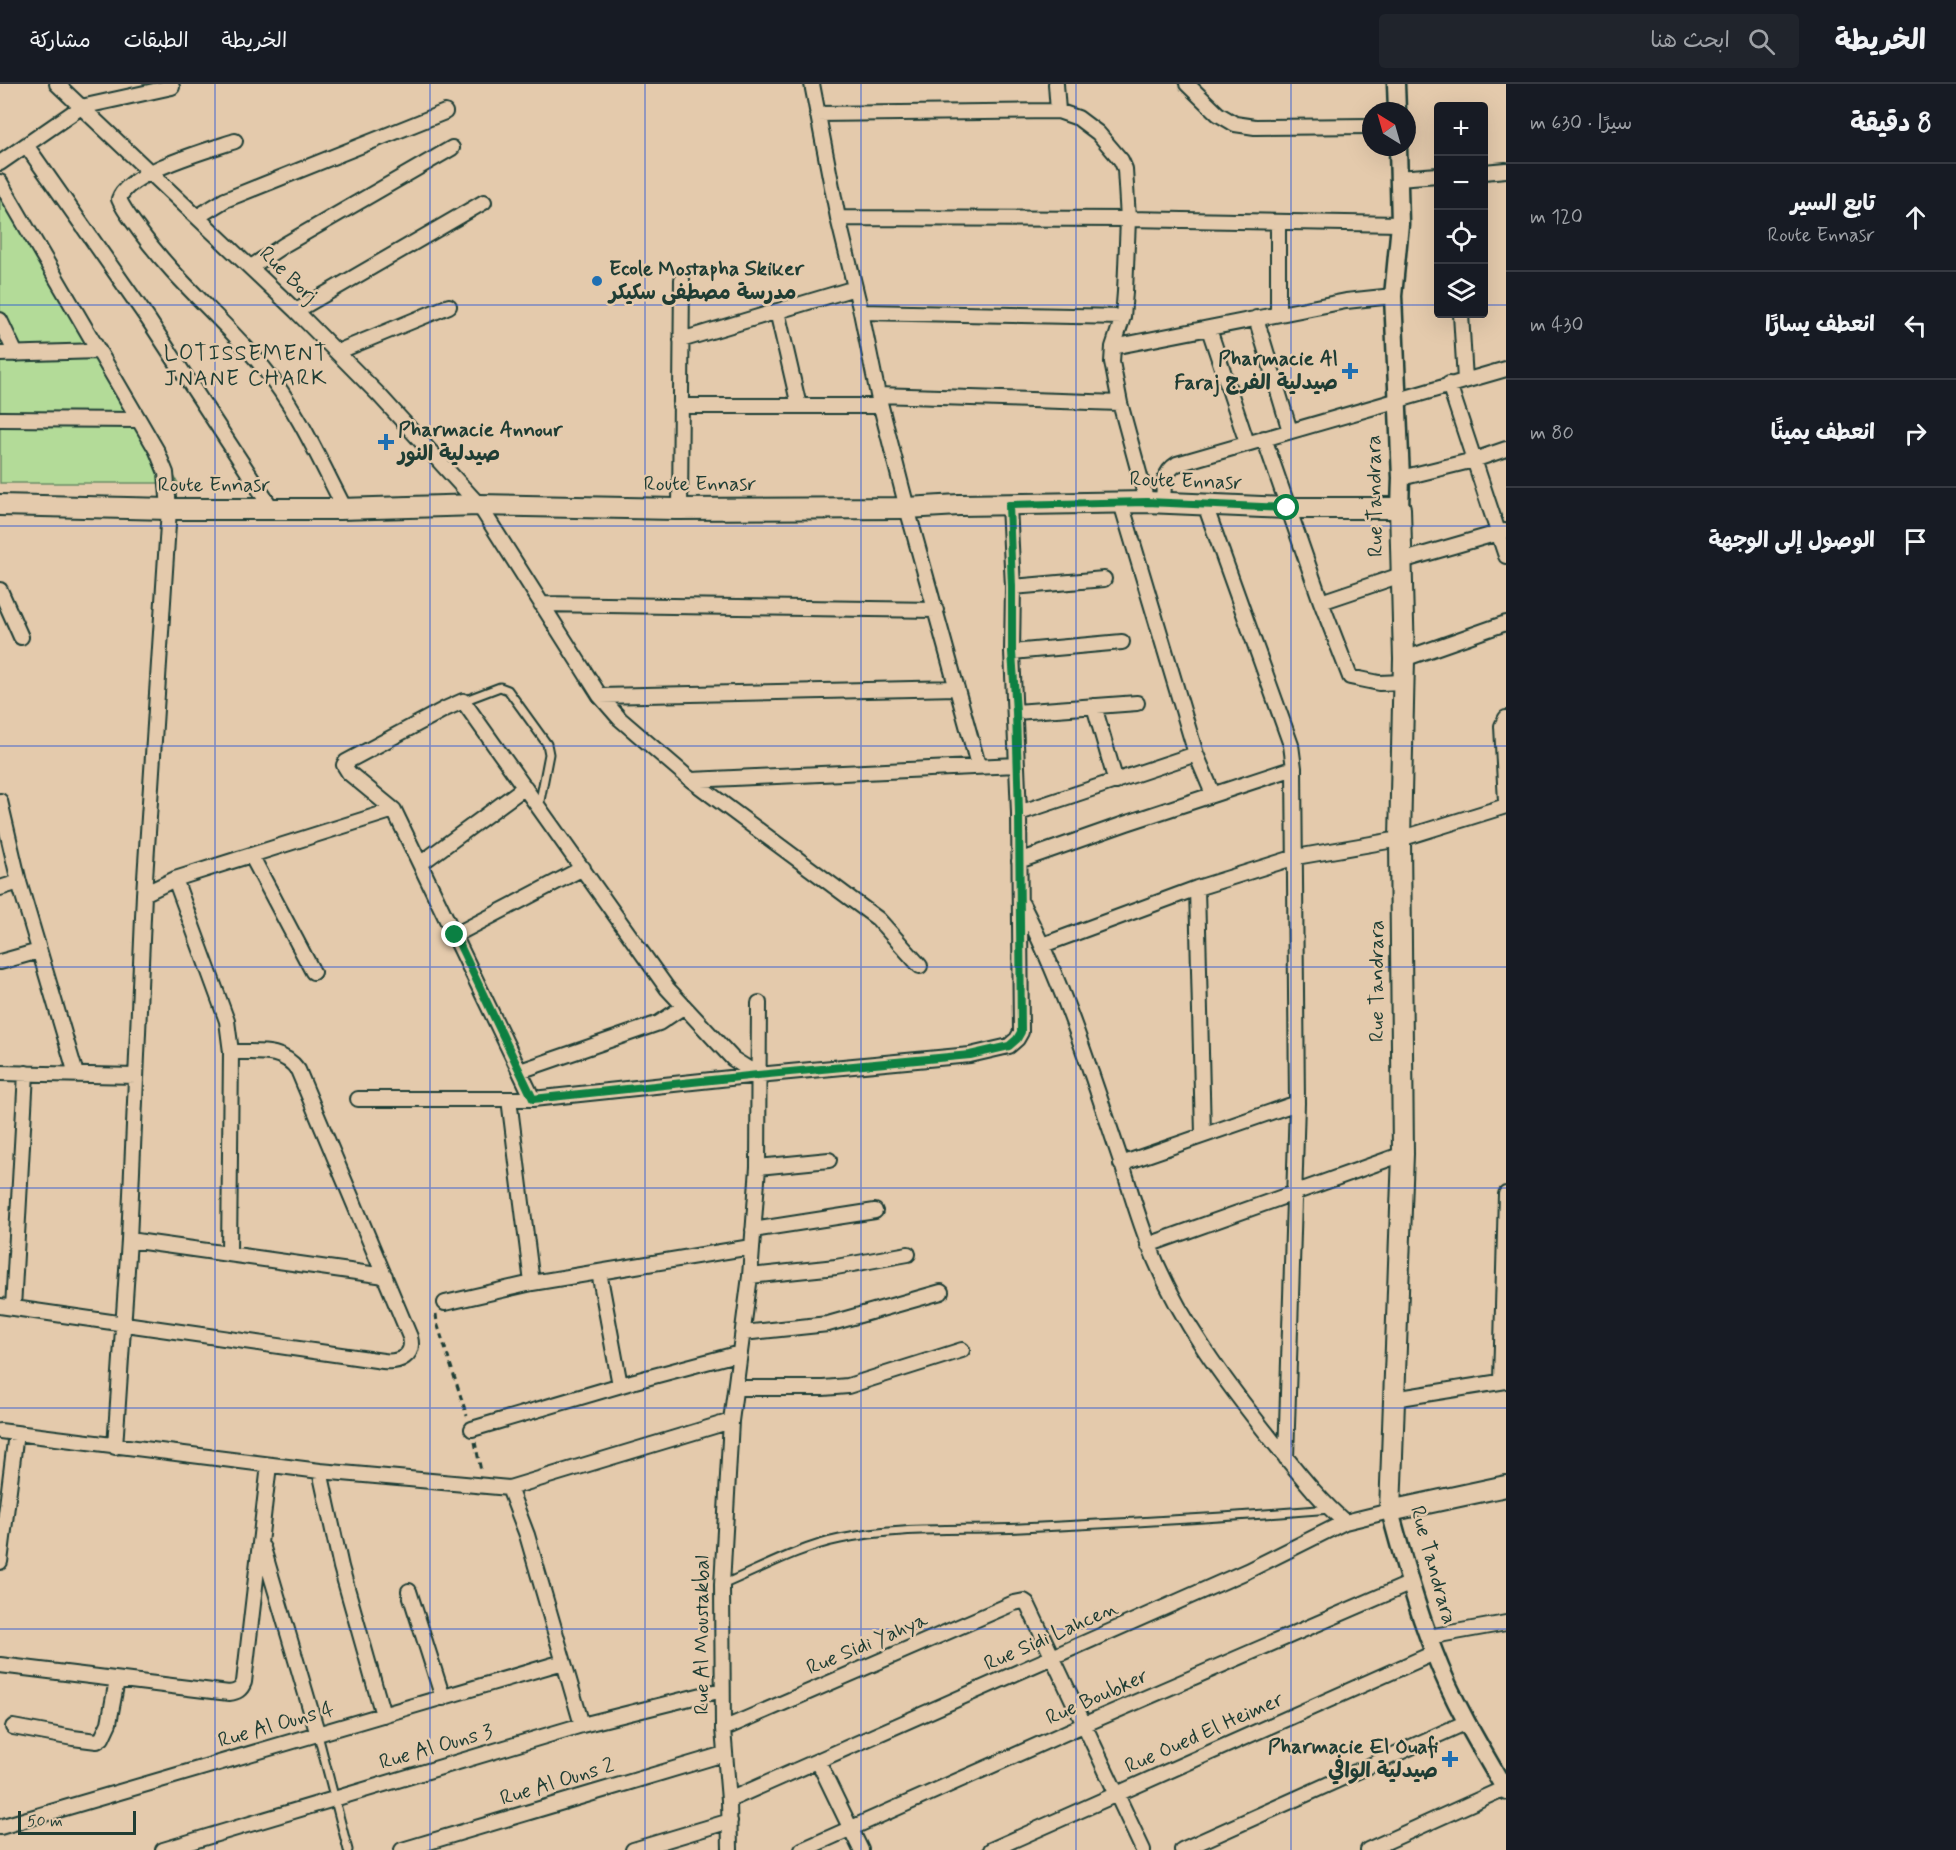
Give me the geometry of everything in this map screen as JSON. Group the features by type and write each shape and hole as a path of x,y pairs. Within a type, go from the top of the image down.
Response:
{"main road":[{"name":"Route Ennasr","path":"0,505 168,509 345,509 480,506 907,508 1155,503 1287,508 1400,508"},
{"name":"Rue Tandrara","path":"1390,1511 1403,1154 1400,839 1404,659 1400,508"},
{"path":"1390,1511 1506,1486"}],"street":[{"name":"Rue Borj","path":"57,84 251,267 337,352 480,506 600,696 620,719 691,780 878,919 920,966"},
{"path":"812,84 838,218 880,401 978,765"},
{"path":"1056,84 1058,111"},
{"path":"1186,84 1218,114 1235,124 1255,127 1362,126"},
{"path":"1396,84 1397,102"},
{"path":"0,162 81,107 171,87"},
{"path":"818,114 1058,111 1078,118 1098,133 1121,159 1125,169 1128,219 1123,317 1113,347 1112,362 1120,403 1155,503"},
{"path":"197,217 225,200 445,112"},
{"path":"235,141 149,171 123,192 119,200 153,249 173,273 213,312 263,368 301,426 345,509"},
{"path":"26,145 154,329 272,509"},
{"path":"251,267 284,245 452,148"},
{"name":"Rue Tandrara","path":"1398,156 1400,224 1393,296 1401,478 1400,508"},
{"path":"1488,172 1506,170"},
{"path":"1398,178 1434,175"},
{"path":"0,182 4,196 99,351 139,420 166,473 168,509 144,894 129,1240 115,1447"},
{"path":"296,312 484,202"},
{"path":"838,218 1128,219 1400,224"},
{"path":"1278,222 1278,314"},
{"path":"680,508 682,279"},
{"path":"681,340 855,288"},
{"path":"1113,347 1346,301 1393,296"},
{"path":"337,352 449,306"},
{"path":"777,311 800,406"},
{"path":"861,312 1123,317"},
{"path":"1256,318 1290,431"},
{"path":"1461,318 1465,380"},
{"path":"0,320 16,354"},
{"path":"1209,329 1247,443"},
{"path":"0,354 99,351"},
{"path":"1155,503 1172,467 1195,457 1397,402 1449,384 1506,369"},
{"path":"1449,384 1474,460 1502,532 1506,556"},
{"path":"681,406 800,406 880,401 1120,403"},
{"path":"0,419 139,420"},
{"path":"1264,438 1320,603 1350,677 1379,683 1403,682"},
{"path":"1401,478 1474,460 1506,449"},
{"path":"1121,503 1196,754 1213,794"},
{"path":"358,1099 533,1099 970,1055 1009,1046 1017,1039 1021,1032 1021,903 1009,505"},
{"path":"1205,505 1291,745 1294,768 1296,1192 1286,1458"},
{"path":"1320,603 1401,568 1502,532"},
{"path":"1012,587 1104,579"},
{"path":"0,590 21,637"},
{"path":"541,604 936,610"},
{"path":"1404,659 1506,623"},
{"path":"1012,652 1122,642"},
{"path":"600,696 957,688"},
{"path":"533,1099 394,810 349,774 344,765 463,701 667,988 733,1059 758,1075"},
{"path":"1016,712 1137,703"},
{"path":"1094,706 1116,782"},
{"path":"1043,945 1122,914 1296,857 1400,839 1506,804 1502,726 1506,718"},
{"path":"1019,813 1196,754"},
{"path":"691,780 1017,765"},
{"path":"1019,861 1294,768"},
{"path":"420,864 525,787"},
{"path":"0,801 19,882 76,1074"},
{"path":"144,894 175,879 394,810"},
{"path":"251,855 313,972"},
{"path":"455,935 583,868"},
{"path":"175,879 227,1021 231,1052 229,1254"},
{"path":"0,888 19,882"},
{"path":"1197,888 1203,1134"},
{"path":"1021,903 1043,945 1149,1245 1172,1296 1239,1398 1286,1458 1345,1522"},
{"path":"0,962 39,951"},
{"name":"Rue Al Moustakbal","path":"730,1850 729,1800 723,1729 722,1585 731,1421 750,1276 758,1167 759,1003"},
{"path":"520,1071 659,1023 683,1007"},
{"path":"26,1073 7,1307 395,1362 407,1355 412,1344 298,1070 285,1056 231,1052"},
{"path":"0,1073 136,1076"},
{"path":"509,1099 532,1283"},
{"path":"1121,1164 1297,1103"},
{"path":"1149,1245 1403,1154"},
{"path":"758,1167 829,1160"},
{"path":"1394,1399 1504,1381 1506,1194"},
{"path":"753,1230 875,1211"},
{"path":"129,1240 385,1276"},
{"path":"445,1303 532,1283 751,1247"},
{"path":"750,1276 836,1267 908,1254"},
{"path":"599,1272 621,1385"},
{"path":"743,1333 828,1324 942,1292"},
{"path":"736,1388 848,1386 962,1350"},
{"path":"472,1428 740,1353"},
{"path":"0,1431 269,1465 509,1488 731,1421"},
{"path":"0,1562 16,1433"},
{"path":"0,1665 229,1693 237,1692 242,1688 269,1465"},
{"path":"320,1470 341,1567 383,1715"},
{"path":"509,1488 527,1535 582,1725"},
{"name":"Rue Tandrara","path":"1390,1511 1409,1584 1434,1653 1467,1722 1505,1790"},
{"name":"Rue Sidi Lahcen","path":"729,1800 1247,1571 1345,1522 1390,1511"},
{"path":"261,1543 318,1735"},
{"name":"Rue Boubker","path":"802,1850 1409,1584"},
{"path":"409,1591 443,1698"},
{"name":"Rue Sidi Yahya","path":"723,1729 1022,1600 1027,1603 1053,1658"},
{"path":"1428,1637 1506,1623"},
{"name":"Rue Oued El Heimer","path":"991,1850 1434,1653"},
{"path":"1053,1658 1143,1850"},
{"name":"Rue Al Ouns 4","path":"0,1827 563,1662"},
{"path":"13,1727 97,1741 102,1738 109,1723 117,1680"},
{"name":"Rue Al Ouns 3","path":"170,1849 582,1725 722,1689"},
{"path":"1182,1850 1467,1722"},
{"name":"Rue Al Ouns 2","path":"402,1850 724,1754"},
{"path":"818,1761 861,1850"},
{"path":"1368,1850 1505,1790"},
{"path":"633,1850 730,1821"}],"lane":[{"path":"463,701 500,687 508,690 522,709 547,744 549,754 539,806"},
{"path":"722,1585 829,1542 882,1532 921,1529 1018,1528 1331,1509"},
{"path":"318,1735 348,1850"}],"path":[{"path":"445,1303 438,1308 435,1315 472,1428 484,1485"}],"green space":[{"path":"0,176 178,483 0,483"}],"place":[{"name":"Ecole Mostapha Skiker مدرسة مصطفى سكيكر","path":"597,281"},
{"name":"Pharmacie Al Faraj صيدلية الفرج","path":"1350,371"},
{"name":"Pharmacie Annour صيدلية النور","path":"386,442"},
{"name":"Pharmacie El Ouafi صيدلية الوافي","path":"1450,1759"}],"district":[{"name":"LOTISSEMENT JNANE CHARK","path":"246,366"}],"route":[{"path":"455,935 533,1099 970,1055 1009,1046 1021,1032 1021,903 1009,505 1147,502 1287,508"}]}
